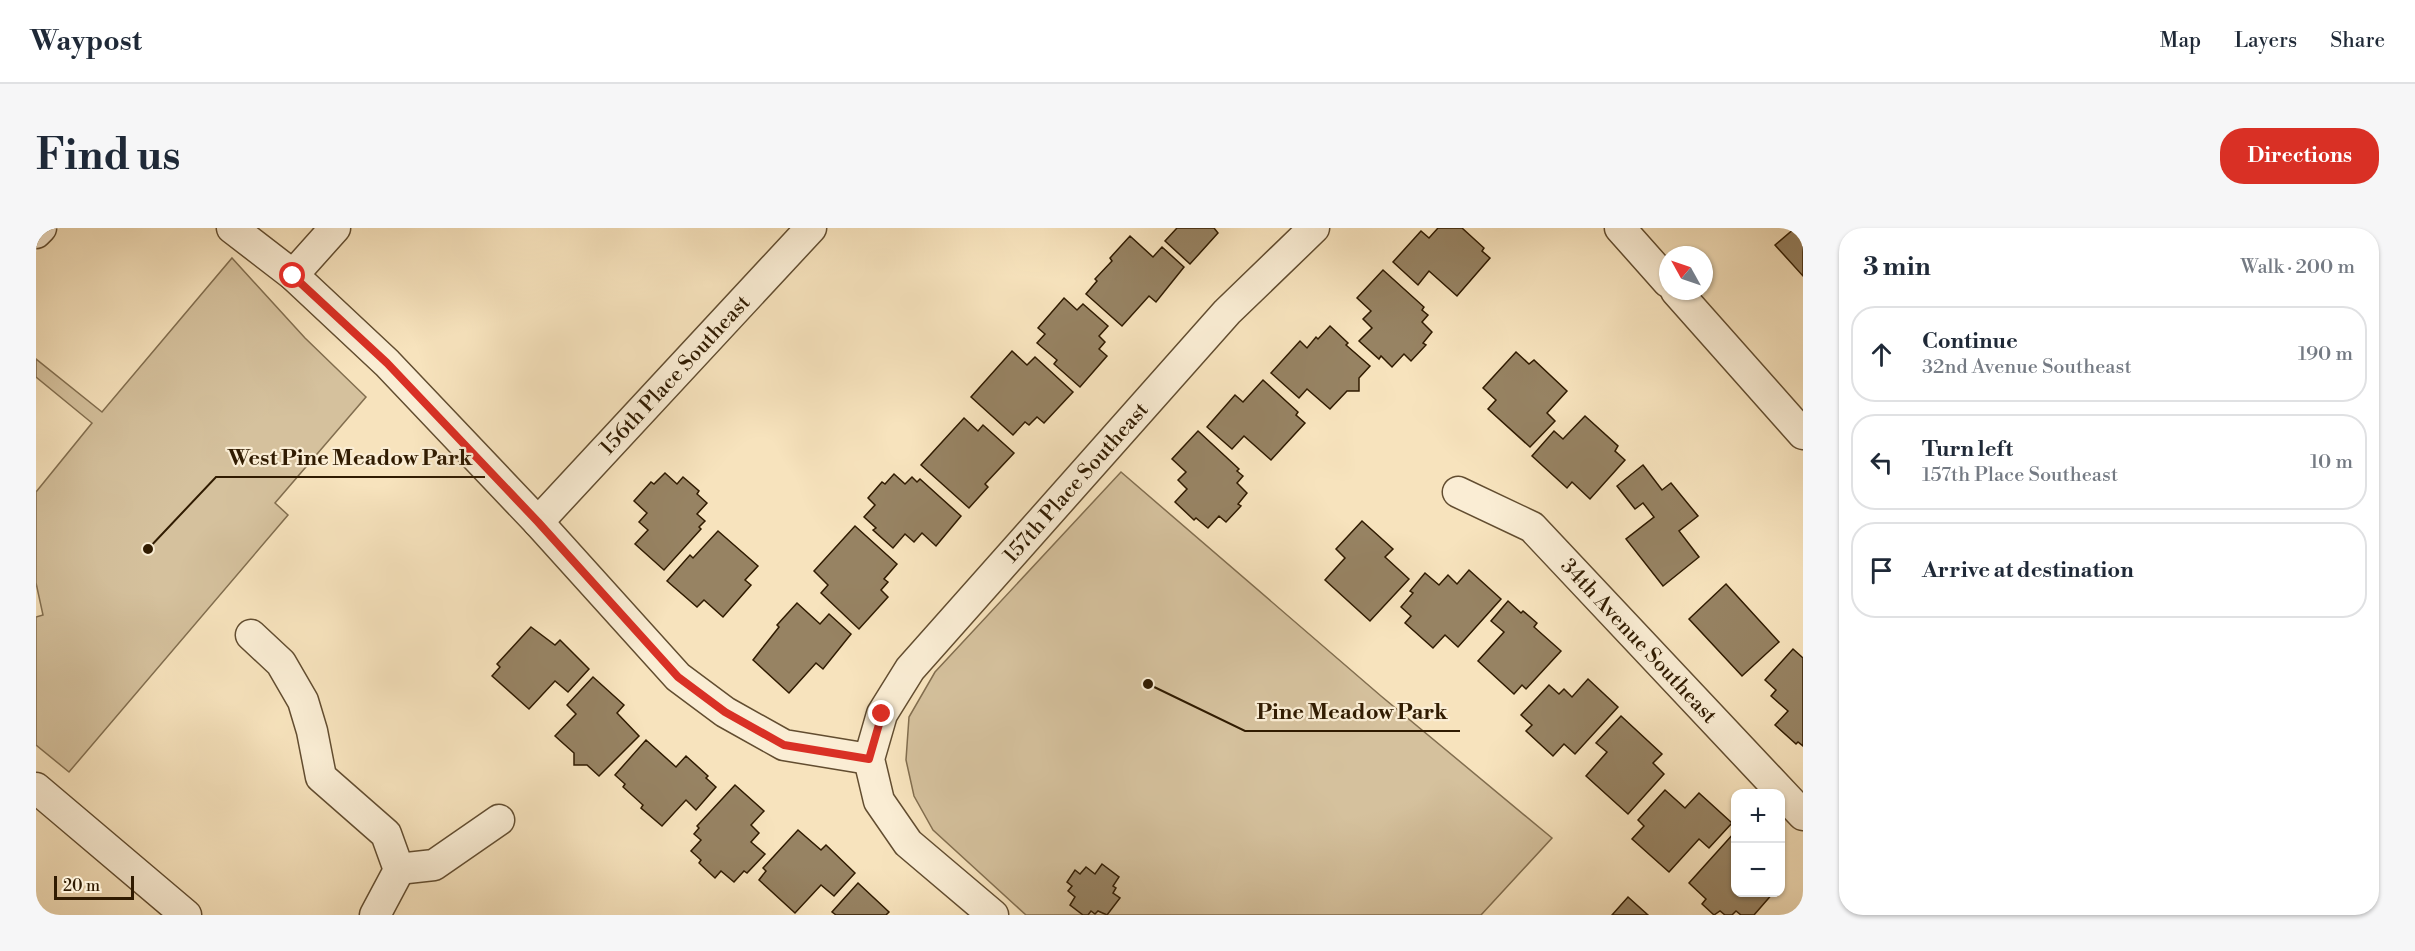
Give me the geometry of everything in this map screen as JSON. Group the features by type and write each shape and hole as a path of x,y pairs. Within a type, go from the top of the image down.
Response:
{"street":[{"path":"36,233 41,228"},
{"path":"232,228 293,276 387,363 538,522 678,677 725,712 784,745 869,759 879,801 908,843 993,915"},
{"path":"293,276 334,228"},
{"name":"156th Place Southeast","path":"538,522 811,228"},
{"name":"157th Place Southeast","path":"869,759 882,714 910,669 1227,312 1314,228"},
{"path":"1620,228 1659,272"},
{"path":"1684,300 1803,434"},
{"name":"34th Avenue Southeast","path":"1458,492 1532,526 1803,815"},
{"path":"251,634 281,663 303,701 312,731 321,777 386,834 398,869 375,915"},
{"path":"36,788 186,915"},
{"path":"398,869 434,865 499,820"}],"shaded area":[{"path":"232,258 305,338 366,397 275,503 288,515 69,772 36,745 36,617 43,615 36,583 36,492 92,423 36,377 36,359 102,412"},
{"path":"1121,472 1381,696 1552,838 1481,915 1026,915 933,830 914,796 906,760 909,717 935,672"}],"building":[{"path":"1177,228 1214,228 1218,233 1190,264 1165,241"},
{"path":"1438,228 1462,228 1484,248 1482,251 1490,258 1457,296 1429,271 1418,285 1393,262 1421,231 1429,238"},
{"path":"1795,228 1803,228 1803,276 1775,245"},
{"path":"1130,236 1153,257 1162,247 1184,267 1156,302 1149,296 1122,326 1086,294 1097,281 1095,279 1112,261 1110,258"},
{"path":"1383,270 1424,307 1422,310 1428,315 1422,322 1432,332 1423,343 1426,345 1411,361 1404,354 1392,367 1381,356 1379,359 1359,341 1372,328 1363,319 1371,311 1357,298"},
{"path":"1064,298 1077,310 1083,304 1108,326 1099,336 1105,342 1099,349 1107,356 1080,387 1054,364 1057,360 1037,343 1045,334 1038,328"},
{"path":"1330,326 1348,343 1346,345 1370,366 1359,378 1359,391 1347,391 1330,409 1307,389 1299,398 1271,373 1300,341 1307,348"},
{"path":"1012,351 1027,365 1035,357 1073,392 1044,423 1037,417 1029,425 1025,422 1013,435 971,397"},
{"path":"1516,352 1529,364 1534,360 1567,391 1547,413 1555,421 1530,447 1488,409 1496,400 1483,388"},
{"path":"1263,380 1298,412 1296,415 1305,423 1271,460 1244,436 1232,449 1207,427 1235,395 1243,402"},
{"path":"1585,416 1618,446 1615,451 1625,460 1590,499 1572,482 1567,488 1532,456 1554,431 1563,439"},
{"path":"964,418 978,431 983,425 1014,453 985,484 988,487 969,508 921,465"},
{"path":"1198,431 1239,469 1237,471 1243,476 1237,483 1247,493 1238,504 1241,506 1226,522 1219,516 1208,528 1196,518 1194,520 1175,502 1187,489 1178,480 1186,472 1172,459"},
{"path":"1643,465 1662,490 1671,483 1698,516 1679,531 1699,557 1663,586 1626,539 1654,517 1643,503 1635,509 1617,486"},
{"path":"665,473 677,484 683,477 699,491 697,494 707,503 697,514 705,521 699,527 701,529 664,570 635,544 648,530 639,522 647,513 634,501 651,482 654,484"},
{"path":"894,474 905,484 912,477 917,482 920,479 961,516 936,546 922,533 914,542 905,534 893,548 873,530 876,528 864,517 875,505 868,498 882,482 885,484"},
{"path":"1362,521 1393,549 1385,557 1409,579 1370,621 1325,580 1345,558 1336,549"},
{"path":"855,526 897,564 884,579 888,582 881,590 888,597 859,629 821,593 828,585 814,571"},
{"path":"718,531 758,566 745,580 751,585 723,617 704,600 697,607 667,581 690,555 693,558"},
{"path":"1469,570 1501,599 1458,647 1445,635 1433,648 1405,623 1411,616 1401,607 1413,593 1410,591 1425,573 1439,585 1448,575 1457,584"},
{"path":"1726,584 1779,642 1742,676 1689,619"},
{"path":"1508,601 1537,623 1534,627 1561,651 1526,689 1522,685 1514,694 1478,661 1504,632 1491,621"},
{"path":"797,603 820,624 829,614 851,634 823,669 816,663 789,693 753,660 779,627 777,625"},
{"path":"531,627 555,645 560,640 589,669 568,692 555,681 529,709 492,676 500,667 497,664"},
{"path":"1793,649 1803,658 1803,746 1798,742 1796,744 1775,725 1788,711 1771,696 1776,690 1765,680"},
{"path":"593,677 624,705 617,713 639,736 599,776 587,765 574,765 574,753 555,736 576,714 567,705"},
{"path":"1588,679 1618,707 1575,754 1564,744 1553,756 1526,731 1532,725 1521,715 1549,685 1559,694 1564,689 1572,697"},
{"path":"1621,716 1662,754 1653,763 1664,774 1628,814 1586,776 1607,752 1596,743"},
{"path":"646,740 676,767 686,756 708,776 706,778 716,787 696,810 686,800 662,826 641,808 643,805 623,787 625,784 615,775"},
{"path":"735,785 764,811 751,825 759,833 751,842 765,854 747,873 744,871 734,882 721,871 715,878 699,863 701,860 691,851 701,840 694,834 699,828 697,826"},
{"path":"1665,790 1685,808 1699,793 1731,824 1709,848 1699,839 1669,872 1632,839 1644,826 1638,820"},
{"path":"798,830 821,850 826,845 855,873 834,896 821,885 795,913 759,880 766,871 763,868"},
{"path":"1731,836 1731,897 1770,897 1754,915 1741,915 1736,911 1732,915 1725,915 1720,911 1714,915 1702,904 1706,899 1689,883"},
{"path":"1102,864 1119,877 1113,886 1116,888 1113,893 1120,898 1107,915 1098,911 1095,914 1091,911 1088,915 1083,915 1070,905 1075,897 1068,891 1072,886 1067,882 1075,870 1080,874 1086,867 1095,874"},
{"path":"858,883 889,912 886,915 836,915 832,912"},
{"path":"1628,897 1648,915 1612,915"}],"place":[{"name":"West Pine Meadow Park","path":"148,549"},
{"name":"Pine Meadow Park","path":"1148,684"}],"route":[{"path":"293,276 387,363 538,522 678,677 725,712 784,745 869,759 882,714"}]}
